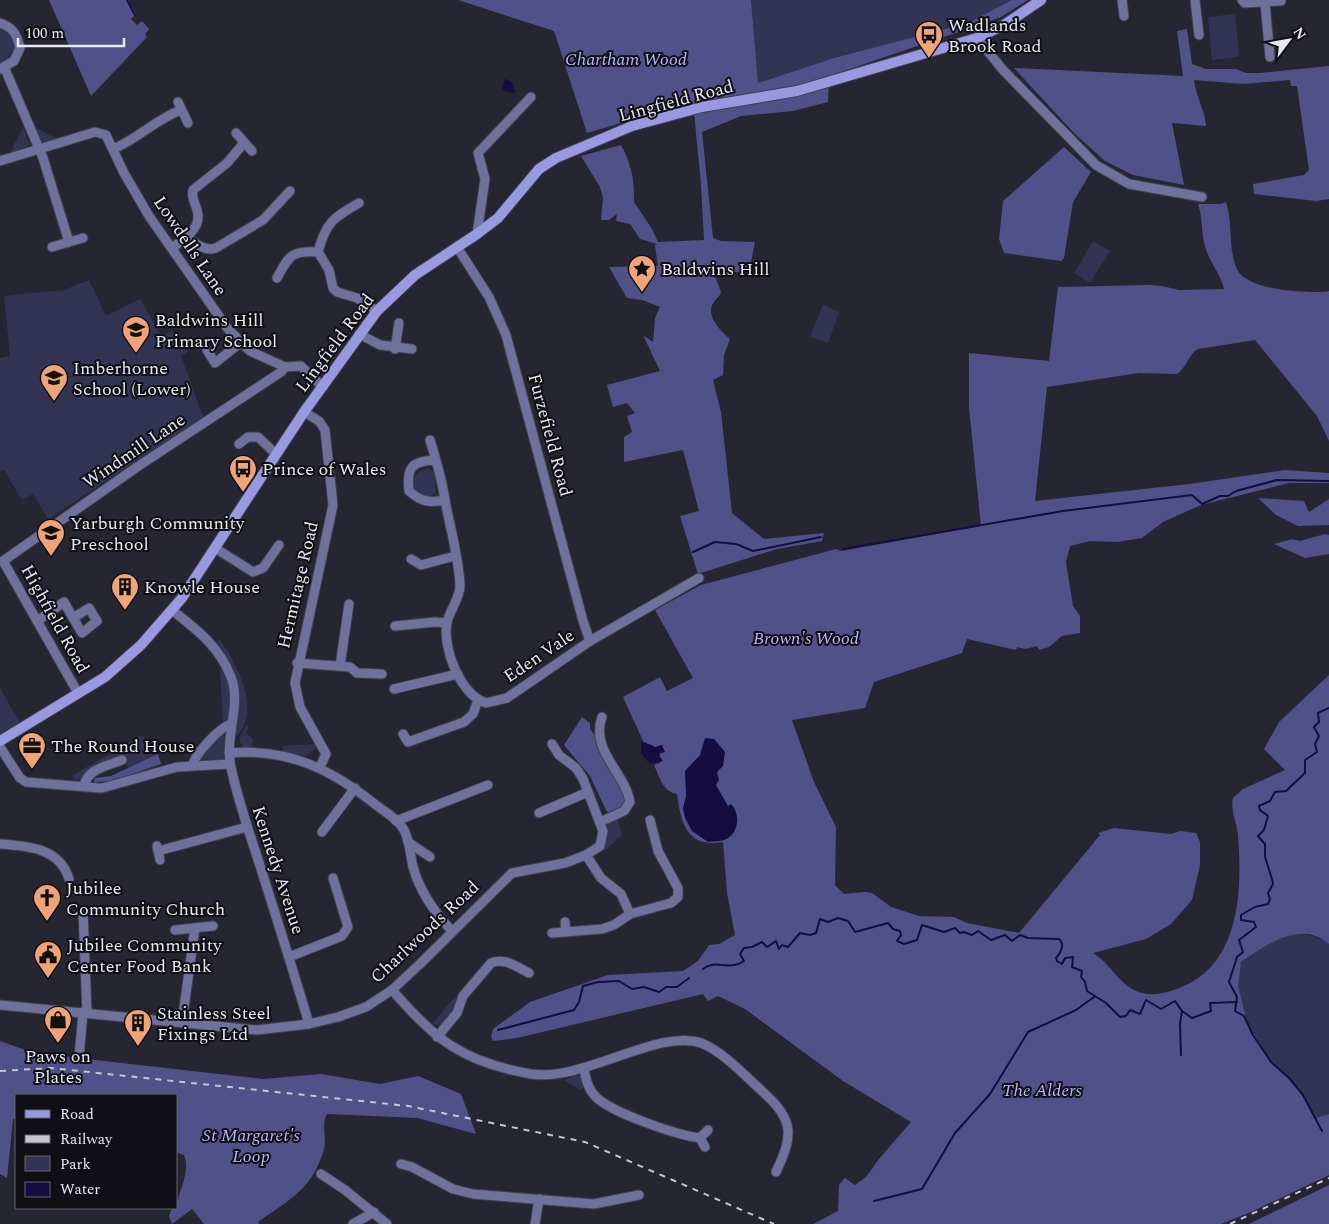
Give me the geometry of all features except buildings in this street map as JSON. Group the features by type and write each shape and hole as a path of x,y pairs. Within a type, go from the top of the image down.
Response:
{"street":[{"name":"Lingfield Road","path":"0,741 105,677 125,661 172,610 304,412 377,311 414,275 498,218 539,169 556,158 632,126 702,107 797,91 977,38 1004,25 1041,0"},
{"path":"1122,0 1124,16"},
{"path":"1195,0 1199,35"},
{"path":"1242,0 1245,2 1265,3 1281,1"},
{"path":"1265,3 1270,57"},
{"path":"0,24 10,27 16,33 20,48 14,61 2,69 39,150 69,242"},
{"path":"977,38 1003,70 1069,139 1102,169 1129,184 1202,197"},
{"path":"477,234 485,179 478,153 531,97"},
{"path":"113,149 130,142 180,106 188,123"},
{"name":"Lowdells Lane","path":"39,150 100,132 106,135 124,174 217,315 240,343 250,350 285,366 301,366 322,387"},
{"path":"236,133 252,151"},
{"path":"172,248 187,237 198,220 192,195 193,190 227,163 244,143"},
{"path":"0,161 39,150"},
{"path":"187,237 205,248 211,250 216,248 263,220 290,191"},
{"path":"359,203 337,215 323,232 318,252 329,270 333,288 337,292 357,298 377,311"},
{"path":"52,247 83,238"},
{"name":"Furzefield Road","path":"457,247 489,297 506,335 590,641"},
{"path":"277,278 289,258 300,251 318,252"},
{"path":"395,348 399,322"},
{"path":"359,334 380,345 412,349"},
{"path":"207,350 215,363 240,343"},
{"name":"Windmill Lane","path":"1,560 281,372 285,366"},
{"name":"Hermitage Road","path":"304,412 319,421 325,430 333,505 297,663 295,683 298,700 326,754 320,767"},
{"path":"239,444 248,437 258,437 276,454"},
{"path":"403,734 408,742 464,722 474,714 478,700 464,687 448,648 447,623 460,590 456,556 445,500 430,440"},
{"path":"436,460 420,462 409,470 407,479 409,491 417,499 430,503 445,500"},
{"path":"215,548 253,572 263,568 278,545"},
{"path":"411,559 421,565 456,556"},
{"name":"Highfield Road","path":"1,560 78,693"},
{"name":"Eden Vale","path":"478,700 486,703 507,698 590,641 699,578"},
{"path":"37,621 64,602 72,618"},
{"path":"340,666 348,604"},
{"name":"Kennedy Avenue","path":"172,610 211,642 225,662 235,692 231,724 230,764 247,827 310,1024"},
{"path":"395,626 435,622 447,623"},
{"path":"297,663 350,667 357,673 382,674"},
{"path":"394,689 458,674"},
{"path":"600,822 624,812 630,802 629,792 602,748 599,726 602,717"},
{"path":"193,766 195,757 222,729 231,724"},
{"name":"Charlwoods Road","path":"0,1005 256,1030 310,1024 366,1007 392,990 512,873 565,863 586,856 600,846 603,839 600,822 588,792 576,768 559,755 552,744"},
{"path":"0,747 20,778 34,785 101,788 163,770 230,764"},
{"path":"229,753 242,752 302,760 320,767 355,788 396,821 403,829 418,882 434,911 452,931"},
{"path":"84,786 90,773 122,760"},
{"path":"396,821 488,785"},
{"path":"322,832 355,788"},
{"path":"539,813 588,792"},
{"path":"552,933 602,929 630,914 671,903 678,897 679,893 658,851 650,820"},
{"path":"158,852 247,827"},
{"path":"408,842 430,857"},
{"path":"0,844 36,848 46,852 62,864 69,880"},
{"path":"586,856 601,878 621,894 630,914"},
{"path":"289,957 342,936 346,932 348,927 333,878"},
{"path":"79,1058 85,1013 83,911"},
{"path":"565,922 566,932"},
{"path":"176,930 213,926"},
{"path":"182,1022 195,928"},
{"path":"437,1037 457,1012 463,996 491,963 497,961 509,963 529,973"},
{"path":"392,990 437,1037 461,1052 515,1070 551,1075 584,1069 668,1042 694,1041 709,1047 774,1102 787,1121 789,1138 775,1167"},
{"path":"584,1069 588,1088 606,1106 686,1136 700,1138"},
{"path":"700,1138 708,1130"},
{"path":"700,1138 705,1147"},
{"path":"401,1164 453,1189 472,1194 594,1204 627,1194 639,1195"},
{"path":"321,1174 374,1212 387,1224"},
{"path":"535,1224 539,1199"},
{"path":"354,1224 374,1212"}],"green space":[{"path":"49,0 128,0 136,14 131,19 137,25 142,21 149,29 145,34 147,37 91,96"},
{"name":"Chartham Wood","path":"458,0 751,0 758,83 834,58 968,23 1012,0 1028,0 1001,17 829,76 828,102 793,111 741,116 702,132 713,238 721,241 755,242 751,262 742,272 726,272 715,276 721,292 711,307 712,317 722,332 730,339 724,355 723,375 713,380 721,412 732,513 764,539 824,533 822,541 777,549 698,574 680,516 699,511 683,450 624,462 624,437 632,432 627,416 635,413 627,403 613,407 607,385 660,371 643,335 653,342 655,318 660,307 642,300 627,298 609,267 658,266 655,246 657,244 640,239 630,224 616,221 617,214 609,220 601,220 603,198 600,187 581,156 621,145 632,173 634,202 652,229 658,242 704,240 693,102 587,133 554,31"},
{"path":"751,0 1012,0 968,23 834,58 758,83"},
{"path":"1235,14 1239,57 1212,60 1208,17"},
{"path":"0,28 9,31 15,47 6,60 7,63 0,65"},
{"path":"1187,29 1192,64 1206,69 1236,69 1246,73 1260,73 1329,66 1329,199 1316,201 1254,194 1253,184 1304,175 1309,170 1297,86 1291,86 1290,80 1243,84 1194,80 1206,126 1172,123 1184,185 1133,175 1105,161 1075,134 1014,68 1183,76 1177,31"},
{"path":"23,127 30,145 13,152 11,151"},
{"path":"34,127 57,139 46,143 39,141"},
{"path":"1064,147 1091,172 1073,202 1064,258 1061,261 1004,253 999,239 1003,201"},
{"path":"1226,202 1234,259 1241,275 1263,286 1278,289 1307,292 1329,291 1329,441 1317,416 1255,340 1198,349 1177,374 1139,373 1047,387 1035,501 1189,484 1285,470 1329,473 1329,483 1289,483 1201,505 1163,522 1142,538 1117,542 1090,541 1070,546 1066,562 1073,606 1080,616 1080,633 1062,636 1049,647 1039,650 1037,646 1025,649 1017,647 1016,650 967,639 962,653 874,682 865,708 792,720 814,782 836,827 835,885 844,894 872,893 891,907 919,916 954,917 967,923 1019,933 1100,835 1098,833 1114,828 1171,834 1180,831 1196,833 1200,842 1200,865 1192,900 1171,924 1146,939 1093,953 1127,986 1142,993 1154,994 1173,990 1190,983 1207,971 1220,956 1235,918 1238,897 1239,855 1237,830 1232,807 1233,798 1243,789 1285,770 1264,749 1279,722 1329,675 1329,944 1318,937 1307,934 1295,934 1273,942 1241,962 1238,986 1247,1022 1271,1062 1295,1084 1316,1118 1329,1114 1329,1175 1221,1224 813,1224 838,1211 839,1185 845,1178 855,1185 866,1177 911,1122 843,1081 745,1009 718,996 708,1001 703,994 517,1038 493,1041 491,1037 493,1029 530,1002 608,975 683,971 698,961 709,945 719,944 735,935 727,893 723,842 711,843 701,841 688,831 681,815 677,794 672,793 665,787 654,765 660,763 660,752 652,745 644,743 623,697 660,677 667,691 693,678 655,610 701,585 836,549 841,551 981,526 969,408 969,353 1049,361 1058,287 1149,285 1179,290 1224,289 1205,246 1198,204 1221,204"},
{"path":"1093,241 1110,251 1090,283 1074,273"},
{"name":"Imberhorne School (Lower)","path":"89,280 106,316 140,299 162,337 172,330 187,352 181,356 203,417 48,519 33,494 22,500 4,470 0,472 0,358 10,356 4,296 64,290"},
{"path":"823,305 839,312 828,343 810,337"},
{"path":"428,468 434,472 436,493 428,497 416,492 412,482 417,473"},
{"path":"1258,498 1304,501 1309,512 1329,499 1329,525 1298,526 1276,515"},
{"path":"1325,534 1329,535 1329,554 1305,558 1274,544 1292,539 1300,541"},
{"path":"219,639 239,673 247,701 247,714 244,726 236,736 238,692 231,665 217,642"},
{"path":"222,668 231,693 230,716 223,724 220,669"},
{"path":"0,688 20,723 0,735"},
{"path":"582,717 590,723 590,729 604,757 626,792 628,803 610,815 590,776 564,745"},
{"path":"247,724 249,728 245,733 253,739 252,748 243,748 239,739"},
{"path":"224,732 226,753 223,759 198,760"},
{"path":"141,735 158,754 129,769 122,756 88,771 79,780 74,779 72,776"},
{"path":"315,744 317,747 305,756 283,751 283,746"},
{"path":"158,754 161,764 112,781 94,782 95,778 111,776"},
{"path":"618,819 622,835 603,852 601,849 607,839 608,824"},
{"path":"1301,933 1324,940 1329,944 1329,1114 1316,1118 1296,1085 1263,1052 1249,1028 1237,988 1241,962 1277,940"},
{"path":"459,992 447,1022 440,1025 432,1024"},
{"name":"St Margaret's Loop","path":"0,1041 34,1053 263,1079 321,1074 380,1084 418,1076 461,1094 476,1134 417,1118 327,1114 324,1122 324,1149 313,1174 290,1200 258,1222 259,1224 204,1224 192,1209 172,1224 169,1216 172,1209 178,1209 178,1199 186,1168 184,1155 178,1153 178,1094 15,1094 15,1119 13,1119 7,1178 0,1174"},
{"path":"576,1075 580,1076 586,1084 581,1090 564,1080"},
{"path":"1329,1185 1329,1224 1249,1224"}],"water":[{"path":"505,79 511,81 516,92 504,91 502,86"},
{"path":"705,738 714,739 725,752 723,766 717,772 719,780 716,785 728,806 731,804 734,808 737,818 733,834 720,841 708,842 692,831 685,818 683,808 686,796 685,771 700,755"},
{"path":"641,741 655,747 662,745 665,752 658,754 663,761 650,764 641,753"}],"waterway":[{"path":"127,0 135,15"},
{"path":"843,549 1063,511 1192,495 1202,504 1220,496 1228,496 1236,491 1277,480 1329,481"},
{"path":"693,552 715,542 736,544 753,551 821,537"},
{"path":"1322,1131 1303,1095 1289,1078 1271,1062 1253,1035 1244,1016 1235,1011 1237,997 1229,982 1237,957 1243,952 1239,940 1256,927 1254,922 1241,920 1241,915 1255,907 1268,904 1270,899 1268,893 1273,884 1265,857 1265,844 1258,836 1264,830 1268,816 1260,810 1259,806 1270,801 1275,792 1286,791 1305,773 1305,760 1317,752 1315,744 1319,736 1314,727 1319,722 1318,713 1329,708"},
{"path":"703,969 713,965 738,964 744,961 740,954 744,948 752,947 762,942 767,947 776,941 779,949 782,945 788,947 800,933 810,935 816,933 820,919 828,922 838,918 848,921 855,932 888,923 893,929 900,931 901,935 897,941 904,944 917,940 922,925 944,932 955,928 960,933 964,932 972,935 978,931 991,940 1005,935 1012,941 1020,935 1028,938 1059,939 1062,946 1056,958 1057,961 1062,964 1065,958 1073,957 1072,967 1082,971 1081,977 1085,982 1087,991 1106,1003 1120,1017 1126,1016 1130,1010 1140,1014 1146,1000 1161,1009 1175,1001 1182,1011 1192,1018 1211,1011 1210,1003 1237,1002"},
{"path":"498,1030 574,1010 579,1002 583,986 598,982 619,981 632,989 644,987 659,992 666,987 677,987 689,978"},
{"path":"874,1201 922,1189 955,1133 990,1094 1028,1032 1076,1010 1094,997"},
{"path":"1181,1055 1180,1024 1182,1011"}],"railway":[{"path":"0,1071 51,1068 408,1106 585,1142 774,1224"},
{"path":"1230,1224 1329,1178"}],"place":[{"name":"Wadlands Brook Road","path":"929,59"},
{"name":"Baldwins Hill","path":"642,293"},
{"name":"Baldwins Hill Primary School","path":"136,354"},
{"name":"Imberhorne School (Lower)","path":"54,402"},
{"name":"Prince of Wales","path":"243,493"},
{"name":"Yarburgh Community Preschool","path":"51,557"},
{"name":"Knowle House","path":"125,611"},
{"name":"The Round House","path":"32,770"},
{"name":"Jubilee Community Church","path":"47,922"},
{"name":"Jubilee Community Center Food Bank","path":"48,979"},
{"name":"Paws on Plates","path":"58,1044"},
{"name":"Stainless Steel Fixings Ltd","path":"138,1047"}],"park label":[{"name":"Brown's Wood","path":"806,638"},
{"name":"The Alders","path":"1042,1090"}]}
